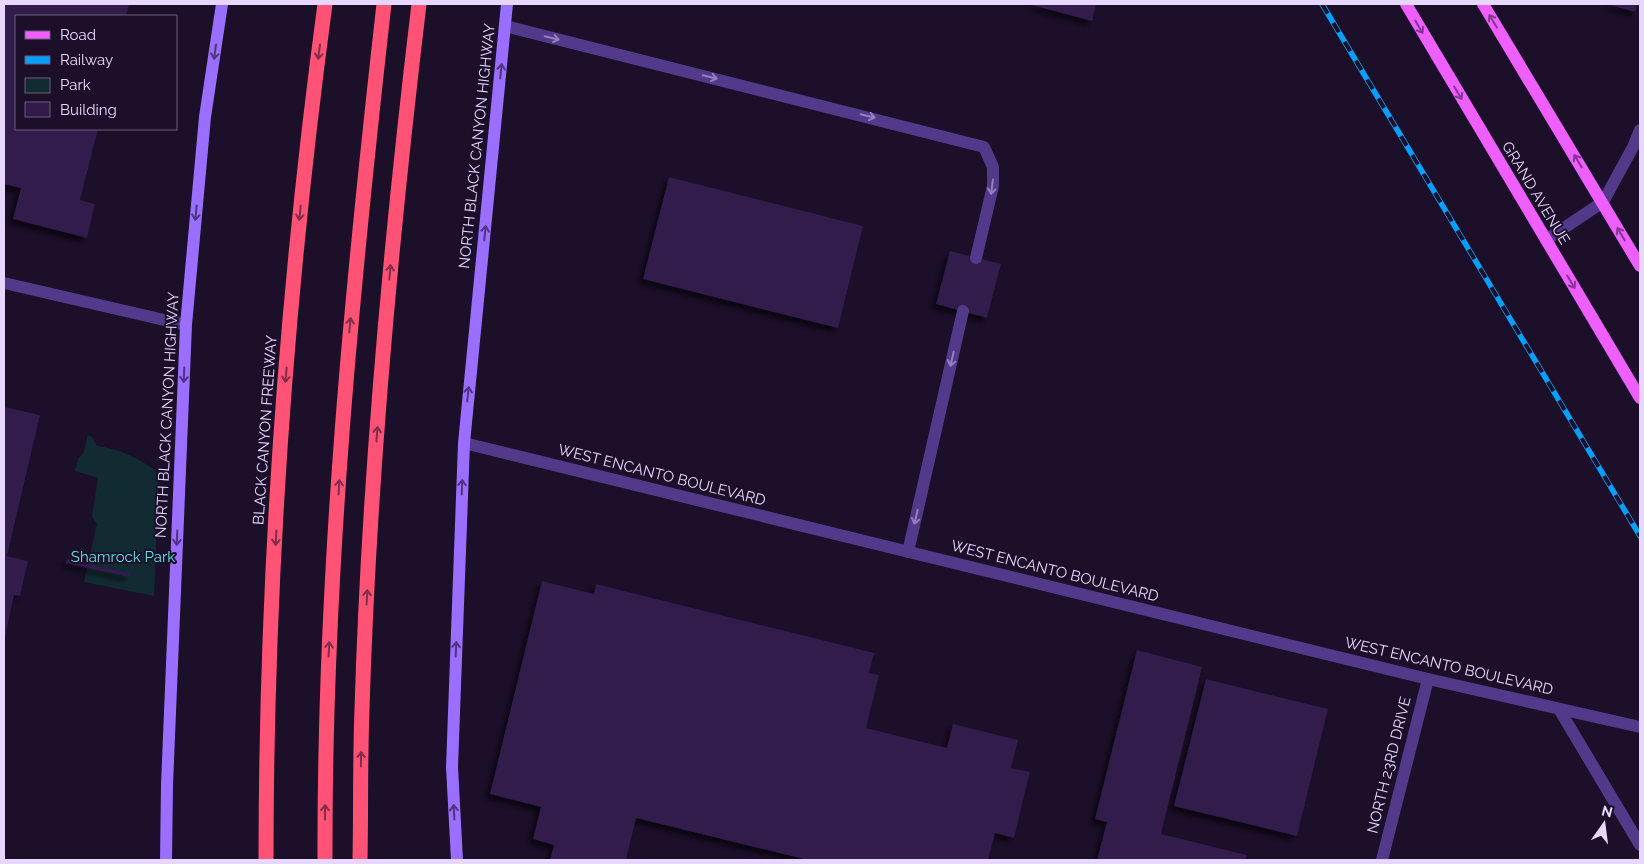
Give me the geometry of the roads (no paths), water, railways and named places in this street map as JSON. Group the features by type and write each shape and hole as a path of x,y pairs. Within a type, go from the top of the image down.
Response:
{"highway":[{"name":"BLACK CANYON FREEWAY","path":"266,860 269,697 284,392 305,152 325,4"},
{"path":"325,860 324,738 344,395 357,244 384,4"},
{"path":"360,860 362,710 372,497 398,179 419,4"}],"main road":[{"name":"NORTH BLACK CANYON HIGHWAY","path":"166,860 167,785 186,325 205,117 222,4"},
{"name":"NORTH BLACK CANYON HIGHWAY","path":"457,860 452,767 464,443 507,4"},
{"name":"GRAND AVENUE","path":"1406,4 1640,398"},
{"path":"1483,4 1640,266"}],"street":[{"path":"505,26 984,147 993,167 993,186 976,258"},
{"path":"1546,240 1603,202 1636,143 1640,130"},
{"path":"4,282 186,325"},
{"path":"908,552 964,312"},
{"name":"WEST ENCANTO BOULEVARD","path":"464,443 1428,678 1640,727"},
{"name":"NORTH 23RD DRIVE","path":"1382,860 1428,678"},
{"path":"1559,709 1640,845"}],"railway":[{"path":"1322,4 1640,536"}],"park label":[{"name":"Shamrock Park","path":"123,557"}]}
